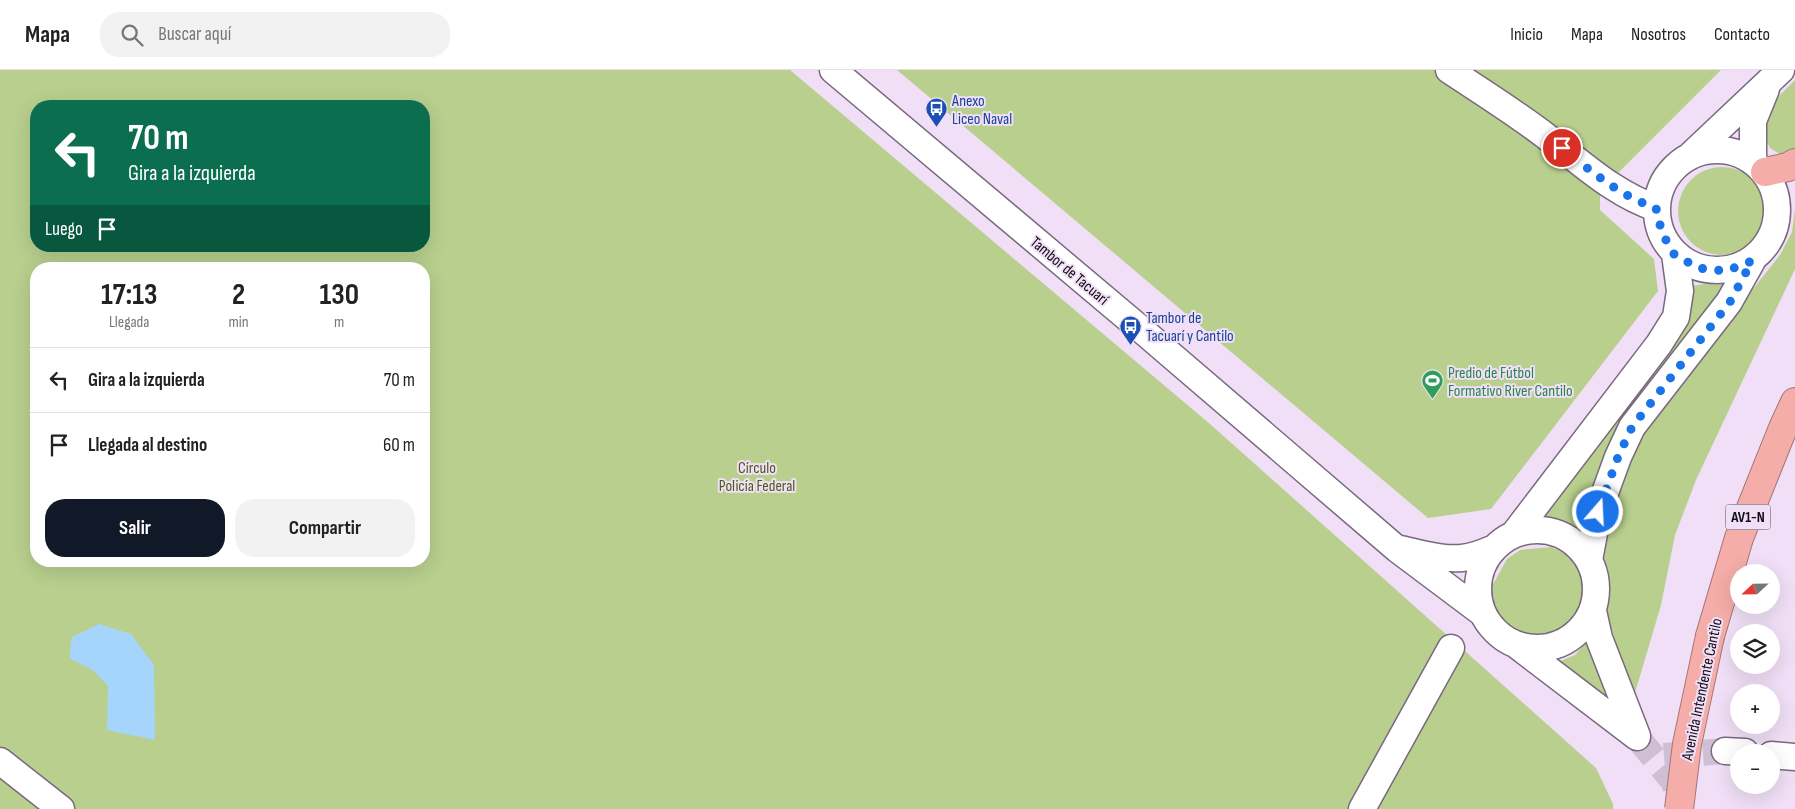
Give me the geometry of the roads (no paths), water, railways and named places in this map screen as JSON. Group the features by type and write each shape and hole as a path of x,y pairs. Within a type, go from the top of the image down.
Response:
{"highway":[{"path":"1759,166 1788,167 1795,163"},
{"name":"Avenida Intendente Cantilo","path":"1679,809 1688,744 1710,636 1739,538 1795,402"}],"street":[{"name":"Tambor de Tacuarí","path":"833,70 1142,330 1397,549 1481,612"},
{"path":"1449,70 1546,136 1608,184 1639,202 1656,208"},
{"path":"1514,534 1659,344 1676,317 1680,291 1674,254 1662,233 1656,208 1661,186 1673,167 1692,154 1775,76"},
{"path":"1589,560 1598,512 1618,457 1632,427 1730,302 1752,261 1769,243 1778,220 1776,195 1759,166 1753,121 1775,76"},
{"path":"1692,154 1712,149 1734,151 1759,166"},
{"path":"1674,254 1698,268 1726,271 1752,261"},
{"path":"1519,647 1537,649 1555,647 1571,639 1584,627 1593,611 1597,594 1596,576 1589,560 1578,546 1564,536 1548,530 1530,530 1514,534 1502,540 1492,549 1478,579 1477,595 1481,612 1491,627 1503,639 1519,647 1637,737 1599,638 1593,611"},
{"path":"1397,549 1449,558 1462,558 1475,556 1492,549"},
{"path":"1362,809 1451,648"},
{"path":"1780,756 1795,757"},
{"path":"0,761 61,809"}],"water":[{"path":"99,624 131,634 154,665 155,740 107,730 108,686 94,671 69,658 72,637"}],"tunnel":[{"path":"1637,737 1674,782 1680,808"},
{"path":"1664,756 1725,751"}],"place":[{"name":"Anexo Liceo Naval","path":"936,128"},
{"name":"Tambor de Tacuarí y Cantilo","path":"1130,345"},
{"name":"Predio de Fútbol Formativo River Cantilo","path":"1432,400"}],"park label":[{"name":"Círculo Policía Federal","path":"757,476"}]}
